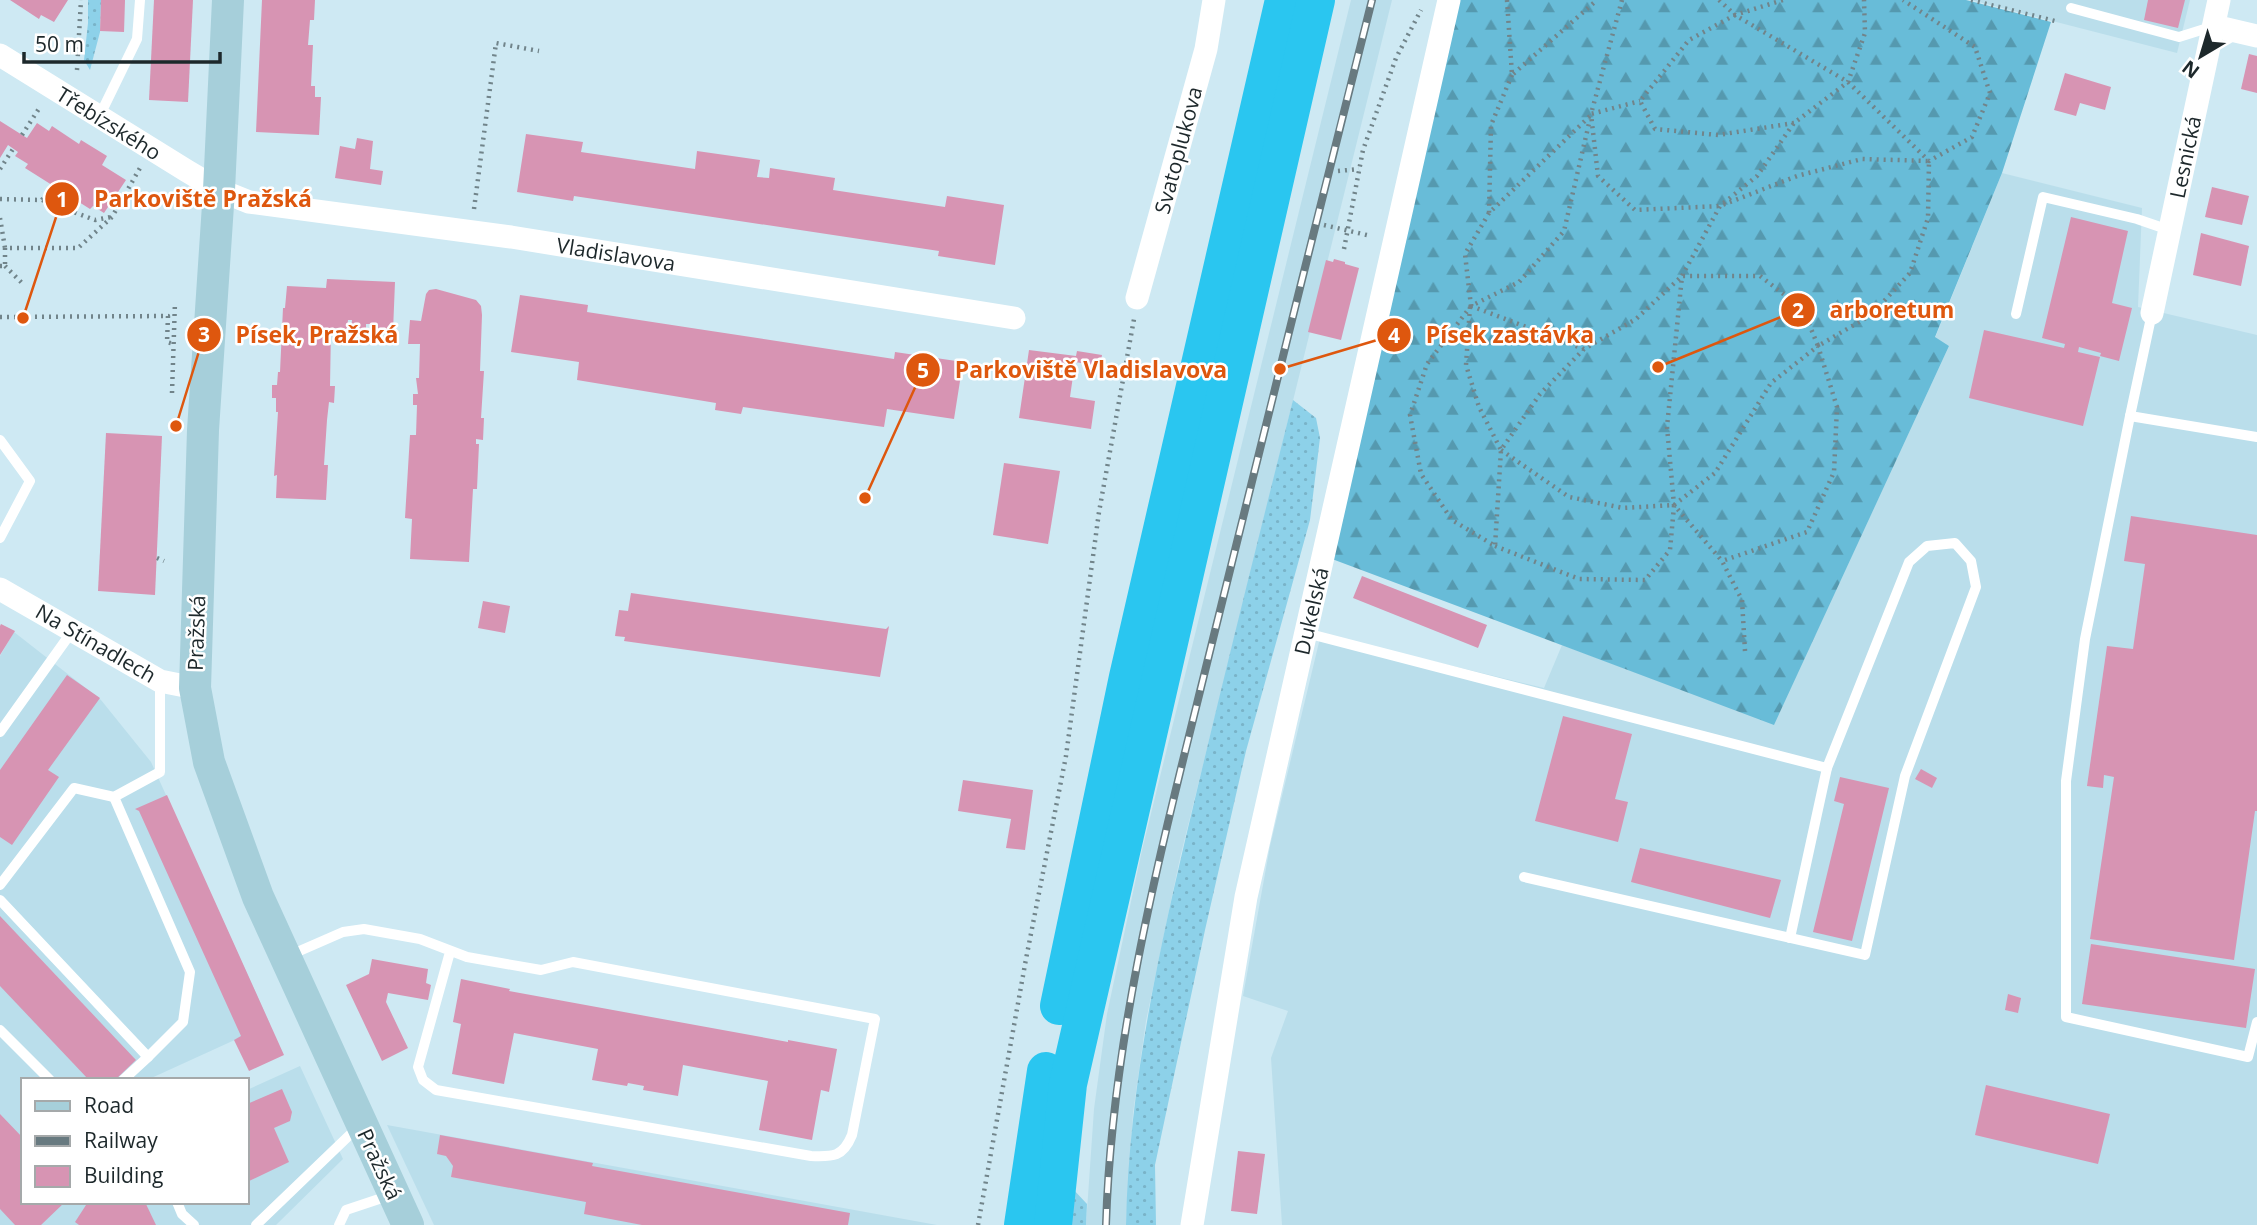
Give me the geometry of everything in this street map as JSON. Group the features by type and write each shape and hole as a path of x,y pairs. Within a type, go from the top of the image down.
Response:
{"highway":[{"path":"1023,1225 1041,1094 1128,677 1284,0"},
{"path":"1053,1225 1068,1084 1316,0"}],"street":[{"name":"Pražská","path":"228,0 203,430 195,688 209,762 258,897 408,1225"},
{"name":"Svatoplukova","path":"1137,298 1206,49 1214,0"},
{"name":"Dukelská","path":"1192,1225 1246,897 1450,0"},
{"name":"Lesnická","path":"2152,313 2220,0"},
{"path":"2214,26 2257,36"},
{"name":"Třebízského","path":"0,55 219,190"},
{"name":"Vladislavova","path":"219,190 249,202 511,237 1014,318"},
{"name":"Na Stínadlech","path":"0,589 160,681 195,688"}],"lane":[{"path":"99,117 137,39 140,0"},
{"path":"2071,8 2179,37 2214,26"},
{"path":"2016,314 2043,197 2137,219 2169,230"},
{"path":"2152,313 2085,639 2066,781 2066,1017 2252,1058 2257,1021"},
{"path":"2130,416 2257,437"},
{"path":"0,440 30,481 0,538"},
{"path":"1524,877 1790,938 1865,955 1905,776 1976,587 1971,561 1955,543 1927,546 1909,562 1827,768 1790,938"},
{"path":"0,732 73,631"},
{"path":"1306,634 1827,768"},
{"path":"0,885 74,788 114,797 160,772 160,681"},
{"path":"114,797 190,972 183,1022 125,1078"},
{"path":"0,900 148,1057"},
{"path":"285,957 344,932 364,929 421,940 467,957 541,970 573,962 875,1019 852,1135 847,1147 839,1154 828,1157 811,1156 436,1090 423,1080 418,1067 450,952"},
{"path":"0,1030 48,1078"},
{"path":"256,1225 361,1124"},
{"path":"339,1225 346,1210 394,1194"},
{"path":"178,1204 182,1214 194,1225"}],"path":[{"path":"77,70 81,0"},
{"path":"1344,249 1363,150 1396,58 1426,0"},
{"path":"1507,0 1512,75"},
{"path":"1489,213 1491,125 1512,75 1597,0"},
{"path":"1622,0 1591,114 1564,230 1519,282 1471,306 1427,364 1410,415 1421,474 1452,520 1495,546 1578,579 1645,580 1670,550 1674,505 1667,427 1682,276"},
{"path":"1719,0 1735,15 1848,82 1928,161 1928,218 1910,274 1871,315 1818,346 1771,383 1715,473 1674,505 1623,508 1569,497 1501,450 1479,407 1466,365 1471,306 1465,254 1489,213 1591,114 1640,100 1689,40 1735,15 1783,0"},
{"path":"1495,546 1501,450 1540,394 1584,349 1636,319 1682,276 1720,206 1757,176 1794,123 1848,82 1865,33 1864,0"},
{"path":"1591,114 1598,176 1635,210 1720,206 1797,176 1862,159 1928,161 1972,137 1990,93 1975,47 1903,0"},
{"path":"473,214 496,43 539,51"},
{"path":"22,135 44,100"},
{"path":"1640,100 1655,130 1718,135 1794,123"},
{"path":"0,169 13,149"},
{"path":"5,248 78,248 112,217 143,164"},
{"path":"1338,171 1359,169"},
{"path":"42,200 52,185"},
{"path":"0,199 42,200 95,219 112,217"},
{"path":"0,218 5,248 2,266 24,285"},
{"path":"1324,225 1348,229"},
{"path":"1682,276 1760,276 1803,309 1837,407 1834,472 1807,533 1722,561"},
{"path":"978,1225 1066,756 1099,512 1137,298"},
{"path":"172,393 175,302"},
{"path":"1471,306 1584,349"},
{"path":"0,317 168,316 167,342 174,344"},
{"path":"1674,505 1722,561 1742,600 1745,651"},
{"path":"157,558 164,561"}],"shaded area":[{"path":"88,0 101,0 100,32 90,70 84,60"},
{"path":"1351,0 1392,0 1180,858 1146,1021 1133,1113 1126,1225 1086,1225 1094,1109 1107,1014 1142,850"},
{"path":"1971,0 2190,0 2177,53"},
{"path":"2002,173 2142,208 2138,307 2257,335 2257,1225 1282,1225 1271,1058 1288,1011 1243,996 1270,846 1321,634 1544,688 1562,645 1774,724 1949,346 1935,338"},
{"path":"1293,400 1316,418 1320,438 1310,520 1246,751 1205,930 1155,1165 1156,1225 1126,1225 1133,1119 1158,962 1205,756"},
{"path":"14,632 101,700 151,762 270,1024 151,1078 21,1078 21,1204 248,1204 248,1090 300,1066 343,1159 276,1225 0,1225 0,656"},
{"path":"387,1125 937,1225 434,1225"},
{"path":"1072,1188 1087,1204 1086,1225 1069,1225"}],"green space":[{"path":"1460,0 1966,0 2051,22 2002,173 1935,337 1949,346 1774,725 1332,559"}],"building":[{"path":"10,0 68,0 54,22 41,15 39,19"},
{"path":"101,0 125,0 124,32 100,31"},
{"path":"154,0 193,0 188,102 149,100"},
{"path":"262,0 315,0 308,45 313,45 311,86 315,86 315,97 321,97 319,135 256,132"},
{"path":"2148,0 2185,0 2178,28 2144,20"},
{"path":"2249,54 2257,56 2257,93 2241,89"},
{"path":"2065,73 2111,87 2105,110 2080,103 2076,116 2054,110"},
{"path":"0,121 27,138 37,123 49,131 52,126 79,144 81,140 107,156 102,165 126,180 104,213 93,206 90,209 25,168 28,164 15,156 18,152 8,145 0,158"},
{"path":"526,134 583,142 581,152 695,169 697,151 760,160 757,177 769,178 770,168 835,178 833,190 945,207 947,196 1004,205 995,265 938,256 939,251 574,196 573,201 517,192"},
{"path":"357,138 373,141 370,169 383,171 381,185 335,178 340,146 355,149"},
{"path":"2212,187 2249,196 2242,225 2205,217"},
{"path":"2071,217 2128,231 2112,303 2132,308 2119,361 2079,347 2078,352 2100,357 2083,426 1969,398 1984,330 2064,348 2065,344 2042,338"},
{"path":"2201,233 2249,246 2241,286 2193,275"},
{"path":"1334,259 1359,268 1341,340 1308,332 1326,260 1333,262"},
{"path":"327,279 395,282 393,331 370,331 370,324 366,324 366,332 351,331 352,320 348,320 347,329 331,328 330,386 335,386 334,403 329,402 327,420 324,465 328,465 326,500 276,498 277,475 274,476 278,412 276,398 272,398 272,385 277,385 280,372 283,308 287,286 326,288"},
{"path":"436,289 476,300 481,306 483,440 476,439 476,444 479,444 477,489 473,489 469,562 410,559 412,519 405,518 410,435 416,435 417,405 413,405 413,394 418,394 416,378 419,378 420,344 408,344 410,320 421,321 426,294 429,290"},
{"path":"520,295 588,305 587,312 894,359 895,352 963,362 954,419 887,409 884,427 743,407 741,414 715,410 716,403 577,380 579,362 511,352"},
{"path":"1029,350 1076,356 1077,351 1102,355 1100,366 1075,362 1070,397 1095,401 1091,429 1019,418"},
{"path":"106,433 162,436 155,595 98,591"},
{"path":"1004,463 1060,471 1048,544 993,535"},
{"path":"2131,516 2257,535 2257,811 2234,960 2090,939 2114,777 2104,775 2103,788 2087,786 2107,646 2133,649 2145,564 2124,561"},
{"path":"1362,576 1487,625 1478,648 1353,598"},
{"path":"631,593 886,629 889,626 880,677 624,641 625,637 615,636 619,610 628,611"},
{"path":"483,601 510,606 505,633 478,628"},
{"path":"1,624 15,631 0,655 0,626"},
{"path":"67,675 100,698 48,770 59,777 12,845 0,837 0,770"},
{"path":"1563,716 1632,734 1615,799 1628,802 1618,842 1535,821"},
{"path":"1921,769 1937,778 1932,788 1915,779"},
{"path":"1840,777 1889,788 1852,941 1813,932 1844,804 1834,801"},
{"path":"963,780 1033,790 1025,850 1006,848 1011,819 958,811"},
{"path":"167,795 284,1055 249,1071 234,1040 241,1036 139,811 135,809"},
{"path":"1640,848 1781,880 1770,918 1631,882"},
{"path":"0,916 136,1060 117,1078 87,1078 0,986"},
{"path":"2091,944 2255,969 2246,1028 2082,1004"},
{"path":"372,959 428,969 426,983 431,985 428,1000 388,993 386,1002 408,1048 382,1061 346,985 369,974"},
{"path":"461,979 510,989 509,991 837,1049 829,1092 821,1090 812,1140 759,1130 768,1081 683,1065 678,1096 643,1090 644,1086 592,1080 598,1049 514,1033 504,1084 452,1074 461,1024 453,1022"},
{"path":"2008,994 2021,998 2018,1013 2005,1010"},
{"path":"1986,1085 2110,1114 2098,1164 1975,1135"},
{"path":"282,1089 292,1112 290,1121 274,1128 289,1162 248,1182 248,1104"},
{"path":"0,1114 21,1136 21,1204 63,1204 41,1225 15,1225 0,1209"},
{"path":"440,1135 850,1213 848,1225 642,1225 584,1214 586,1202 451,1177 453,1166 446,1156 437,1154"},
{"path":"1238,1151 1265,1154 1257,1214 1231,1211"},
{"path":"87,1204 146,1204 156,1225 79,1225 75,1222"}],"railway":[{"path":"1106,1225 1118,1080 1142,937 1372,0"}],"place":[{"name":"Parkoviště Pražská","path":"23,318"},
{"name":"arboretum","path":"1658,367"},
{"name":"Písek zastávka","path":"1280,369"},
{"name":"Písek, Pražská","path":"176,426"},
{"name":"Parkoviště Vladislavova","path":"865,498"}]}
